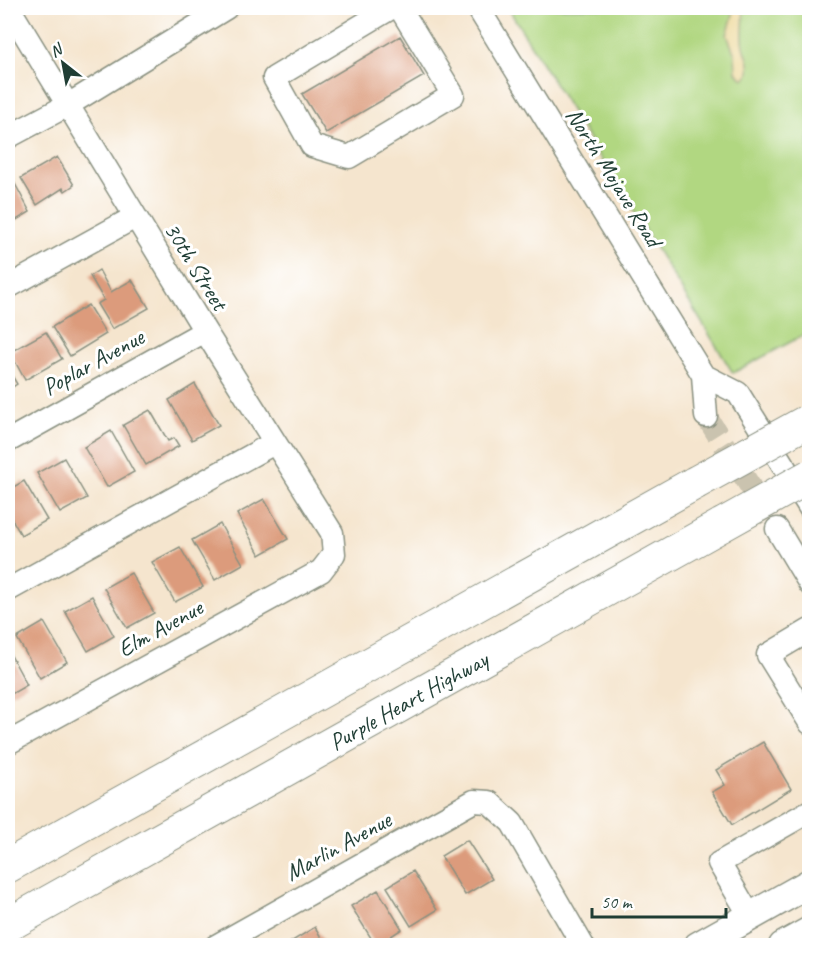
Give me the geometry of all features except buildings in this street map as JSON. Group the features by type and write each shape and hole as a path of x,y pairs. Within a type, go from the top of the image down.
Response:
{"highway":[{"path":"8,866 808,421"},
{"name":"Purple Heart Highway","path":"8,926 810,476"}],"main road":[{"path":"698,945 810,883"},
{"path":"783,945 810,931"}],"street":[{"name":"30th Street","path":"9,8 205,331 332,533 334,554"},
{"path":"8,137 68,105 225,8"},
{"path":"391,8 274,78 312,146 350,157 453,95 400,8"},
{"name":"North Mojave Road","path":"478,8 704,375 706,416"},
{"path":"8,287 135,217"},
{"name":"Poplar Avenue","path":"8,441 205,331"},
{"path":"704,375 738,393 810,508"},
{"path":"8,590 274,443"},
{"path":"777,529 810,584"},
{"name":"Elm Avenue","path":"8,743 321,571 334,554"},
{"path":"810,630 768,655 810,723"},
{"name":"Marlin Avenue","path":"216,945 474,801 489,802 512,823 583,945"},
{"path":"750,916 719,863 810,811"}],"green space":[{"path":"508,8 809,8 809,332 733,373"}],"sand":[{"path":"732,8 743,8 743,42 749,68 748,76 743,79 736,72 735,55 727,35 733,15"}],"tunnel":[{"path":"706,416 777,529"}]}
